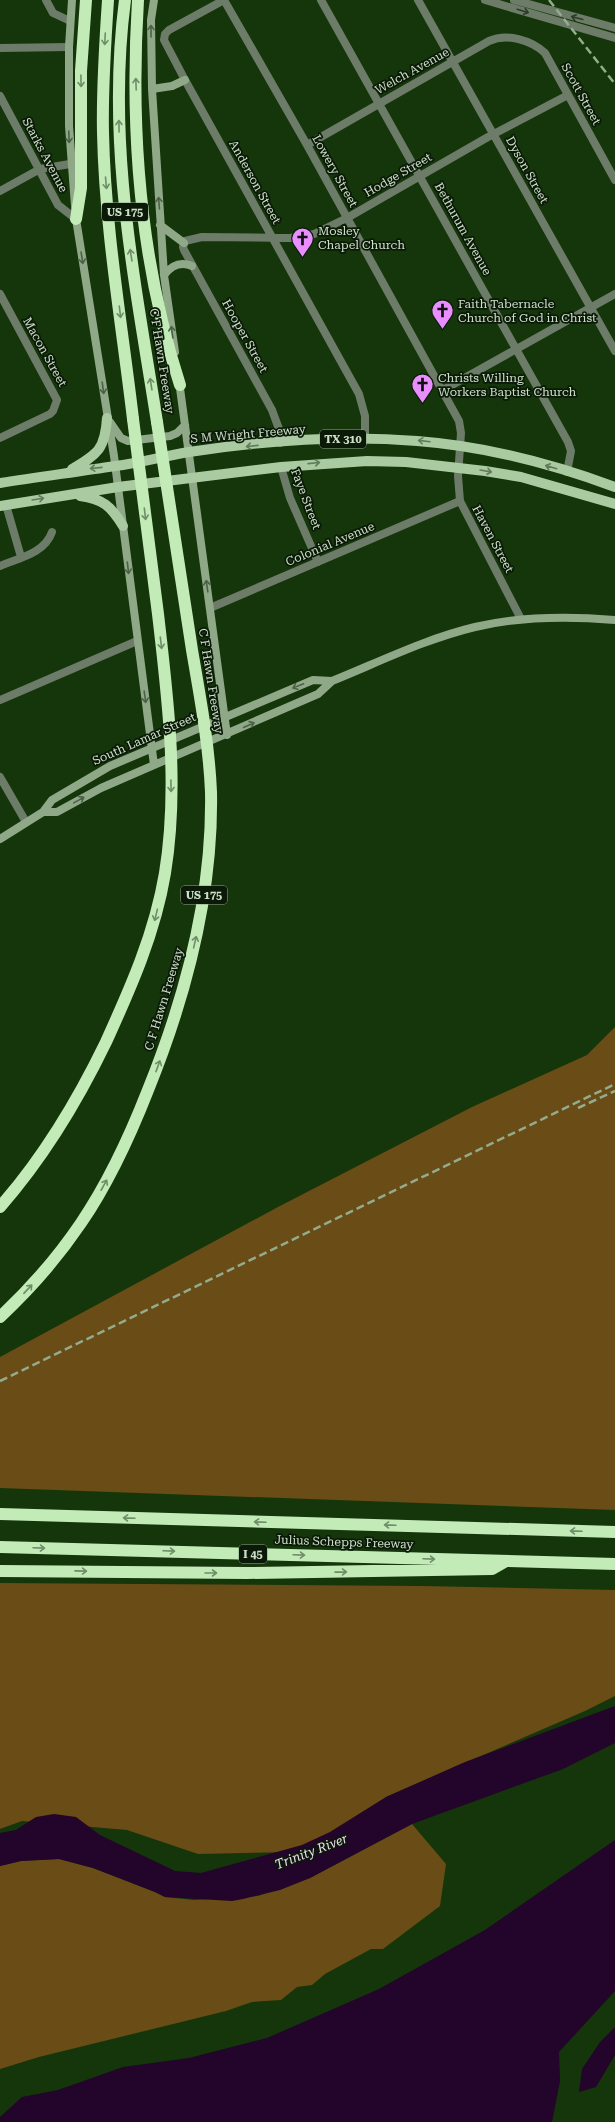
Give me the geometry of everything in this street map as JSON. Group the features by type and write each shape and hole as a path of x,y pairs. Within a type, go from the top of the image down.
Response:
{"highway":[{"path":"76,219 81,188 81,71 86,0"},
{"name":"US 175","path":"0,1207 39,1159 68,1115 87,1081 124,1003 144,953 165,872 172,791 169,719 112,247 104,149 103,85 108,0"},
{"name":"C F Hawn Freeway","path":"0,1317 35,1282 67,1242 92,1207 112,1170 143,1103 173,1025 191,958 201,914 210,839 211,791 209,755 124,210 119,151 119,83 125,0"},
{"path":"138,0 135,48 140,189 153,281 167,344 180,385"},
{"path":"0,1509 69,1516"},
{"name":"Julius Schepps Freeway","path":"0,1514 615,1532"},
{"name":"Julius Schepps Freeway","path":"0,1547 615,1564"},
{"path":"0,1571 134,1573 360,1572 492,1569 506,1561"}],"main road":[{"path":"72,0 69,47 70,164 76,219 107,418 116,466 137,641 154,765"},
{"name":"C F Hawn Freeway","path":"154,0 151,20 152,89 164,275 227,735"},
{"path":"152,89 172,86 184,80"},
{"path":"160,225 174,235 187,241"},
{"path":"164,275 175,265 184,264 192,266"},
{"path":"107,418 121,438 128,441 170,436 177,433 185,425"},
{"path":"67,472 90,459 98,451 106,436 107,418"},
{"name":"S M Wright Freeway","path":"0,483 116,466 188,452 280,443 365,439 417,441 460,446 525,460 615,487"},
{"name":"TX 310","path":"3,505 118,487 281,467 367,461 459,466 521,477 615,504"},
{"path":"70,494 91,498 108,505 115,512 123,526"},
{"name":"South Lamar Street","path":"43,812 57,812 101,788 227,735 318,694 332,681 396,654 451,634 481,626 521,619 580,617 615,620"},
{"name":"South Lamar Street","path":"0,839 43,812 52,800 110,766 224,716 313,680 332,681"}],"street":[{"path":"46,0 53,13 70,21"},
{"name":"Anderson Street","path":"224,0 169,30 165,34 164,40 184,80 359,394 366,416 365,439"},
{"name":"Lowery Street","path":"224,0 307,145 459,421 459,466"},
{"name":"Bethurum Avenue","path":"321,0 568,442 571,451 567,472"},
{"name":"Dyson Street","path":"418,0 615,351"},
{"path":"485,0 615,38"},
{"path":"514,0 615,28"},
{"name":"Welch Avenue","path":"307,145 496,38 504,36 534,45"},
{"name":"Scott Street","path":"534,45 545,53 615,180"},
{"path":"0,48 69,47"},
{"name":"Hodge Street","path":"187,241 202,237 272,238 306,236 347,218 493,135 568,95"},
{"name":"Starks Avenue","path":"0,96 40,168 58,205 76,219"},
{"path":"0,191 40,168 70,164"},
{"name":"Hooper Street","path":"187,241 184,250 192,266 272,410 278,429 280,443"},
{"name":"Macon Street","path":"0,294 57,400 54,410 50,414 0,438"},
{"path":"443,390 615,294"},
{"name":"Haven Street","path":"459,466 460,502 521,619"},
{"name":"Faye Street","path":"281,467 290,498 318,562"},
{"name":"Colonial Avenue","path":"210,608 460,502"},
{"path":"3,505 20,557"},
{"path":"0,566 42,548 49,541 52,532"},
{"path":"0,700 137,641"},
{"path":"0,777 26,822"}],"shaded area":[{"path":"615,1027 615,1510 0,1488 0,1357 276,1208 472,1107 587,1055"},
{"path":"0,1583 423,1586 615,1590 615,1696 585,1711 386,1797 354,1833 294,1852 198,1854 127,1830 22,1821 0,1829"},
{"path":"412,1824 446,1864 440,1906 383,1949 371,1949 325,1974 312,1985 297,1987 281,2000 252,2002 226,2011 39,2057 0,2069 0,1866 21,1861 59,1859 93,1868 165,1897 194,1900 258,1896 310,1878"}],"water":[{"name":"Trinity River","path":"615,1706 615,1743 563,1769 412,1824 310,1878 280,1890 232,1901 165,1897 93,1868 59,1859 21,1861 0,1866 0,1833 16,1830 36,1817 54,1814 76,1817 100,1835 175,1871 201,1873 302,1845 330,1832 386,1797 465,1762"},
{"path":"615,1840 615,1991 559,2052 560,2081 552,2122 0,2122 0,2117 22,2097 58,2090 123,2067 189,2058 267,2038 379,1989 485,1930"},
{"path":"615,2027 615,2055 596,2087 579,2092 582,2069 600,2042"}],"railway":[{"path":"549,0 615,84"},
{"path":"0,1381 615,1084"},
{"path":"578,1108 615,1091"}],"place":[{"name":"Mosley Chapel Church","path":"303,258"},
{"name":"Faith Tabernacle Church of God in Christ","path":"442,330"},
{"name":"Christs Willing Workers Baptist Church","path":"422,404"}]}
